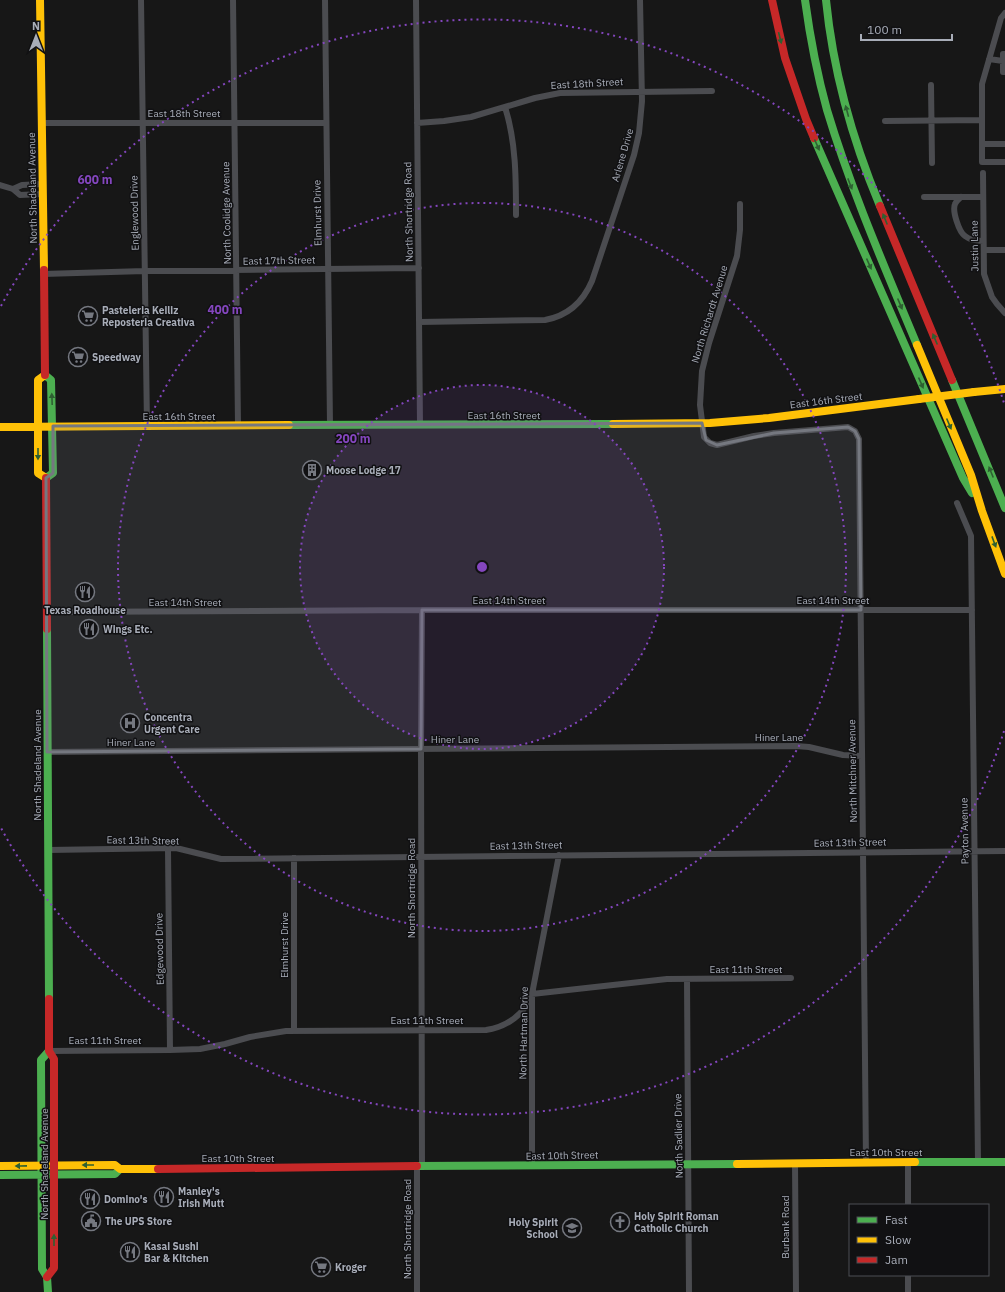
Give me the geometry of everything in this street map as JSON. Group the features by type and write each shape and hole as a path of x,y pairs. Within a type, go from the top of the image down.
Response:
{"main road":[{"name":"North Shadeland Avenue","path":"40,0 45,376"},
{"path":"772,0 785,58 808,123 963,478 982,511"},
{"path":"805,0 812,47 823,97 845,168 871,235 971,475 982,511 1005,574"},
{"path":"826,0 829,29 847,111 869,180 1005,508"},
{"path":"831,0 835,58"},
{"name":"North Shadeland Avenue","path":"45,376 51,380 53,426 53,473 46,478"},
{"name":"North Shadeland Avenue","path":"45,376 38,380 38,473 46,478"},
{"name":"East 16th Street","path":"0,426 702,423 769,418 1005,388"},
{"name":"North Shadeland Avenue","path":"46,478 49,1051 54,1059 54,1268 47,1277"},
{"name":"North Shadeland Avenue","path":"48,1292 47,1277 42,1268 41,1060 49,1051"},
{"name":"East 10th Street","path":"0,1166 114,1165 120,1169 795,1162 1005,1162"},
{"name":"East 10th Street","path":"0,1175 115,1174 120,1169"}],"street":[{"name":"Englewood Drive","path":"141,0 147,426"},
{"name":"North Coolidge Avenue","path":"234,0 238,425"},
{"name":"Elmhurst Drive","path":"325,0 330,425"},
{"name":"North Shortridge Road","path":"416,0 420,425"},
{"name":"Arlene Drive","path":"419,322 541,320 561,315 576,305 586,294 592,281 634,155 640,127 642,91 640,0"},
{"path":"1005,13 1001,18 982,84 982,162 1005,162"},
{"path":"1005,54 1003,54 1003,72 1005,72"},
{"path":"989,59 1003,61"},
{"path":"931,85 932,163"},
{"name":"East 18th Street","path":"418,123 462,119 535,98 560,93 712,91"},
{"path":"505,107 511,131 515,160 516,215"},
{"path":"885,121 982,120"},
{"name":"East 18th Street","path":"41,123 326,123"},
{"path":"982,144 1005,144"},
{"name":"Justin Lane","path":"983,173 983,270 992,297 1005,313"},
{"path":"13,189 22,185 42,184"},
{"path":"0,185 13,189 20,195 42,194"},
{"path":"924,197 983,196"},
{"path":"961,197 955,204 954,210 961,231 970,239 984,241"},
{"name":"North Richardt Avenue","path":"740,204 740,230 737,256 709,343 702,371 700,395 702,423 706,440 710,444 718,445 754,436 774,433 846,427 854,429"},
{"path":"984,250 1005,250"},
{"name":"East 17th Street","path":"43,274 145,271 419,268"},
{"name":"North Mitchner Avenue","path":"854,429 858,434 859,441 866,1162"},
{"name":"Payton Avenue","path":"957,503 970,536 978,1162"},
{"name":"North Shortridge Road","path":"417,1292 422,1030 422,610"},
{"name":"East 14th Street","path":"46,612 972,610"},
{"name":"Hiner Lane","path":"47,752 796,746 809,747 843,755 862,756"},
{"name":"East 13th Street","path":"48,850 176,848 221,859 1005,851"},
{"name":"Edgewood Drive","path":"168,849 170,1050"},
{"name":"North Hartman Drive","path":"532,1165 532,994 559,855"},
{"name":"Elmhurst Drive","path":"294,858 294,1031"},
{"name":"East 11th Street","path":"49,1051 200,1049 270,1034 294,1031 486,1030 511,1022 517,1017 532,994 654,980 791,978"},
{"name":"North Sadlier Drive","path":"687,979 689,1292"},
{"name":"Burbank Road","path":"795,1162 796,1292"},
{"path":"908,1162 908,1204"},
{"path":"908,1276 908,1292"}],"highlighted area":[{"path":"702,423 706,440 717,445 774,433 848,427 855,431 859,439 861,610 422,610 421,749 47,752 46,478 53,473 53,426"}],"traffic: fast":[{"path":"805,0 817,69 836,140 869,229 917,345"},
{"path":"826,0 833,53 845,104 852,130 880,206"},
{"path":"814,138 963,478 972,493"},
{"path":"45,375 51,380 53,473 46,478"},
{"path":"952,380 1005,508"},
{"path":"289,425 613,424"},
{"path":"47,629 49,999"},
{"path":"48,1292 47,1277 42,1269 41,1060 49,1051"},
{"path":"915,1162 1005,1162"},
{"path":"417,1166 737,1164"},
{"path":"0,1175 115,1174 120,1169"}],"traffic: slow":[{"path":"40,0 44,270"},
{"path":"917,345 971,475 982,511 1005,574"},
{"path":"45,375 38,380 38,473 46,478"},
{"path":"974,392 1005,389"},
{"path":"919,399 974,392"},
{"path":"613,424 710,423 769,418 919,399"},
{"path":"0,427 289,425"},
{"path":"737,1164 915,1162"},
{"path":"0,1166 115,1165 120,1169 158,1169"}],"traffic: jam":[{"path":"772,0 785,58 814,138"},
{"path":"880,206 952,380"},
{"path":"44,270 45,375"},
{"path":"46,478 47,629"},
{"path":"47,1277 54,1268 54,1059 49,1051 49,999"},
{"path":"158,1169 417,1166"}],"place":[{"name":"Pasteleria Keiliz Reposteria Creativa","path":"88,316"},
{"name":"Speedway","path":"78,357"},
{"name":"Moose Lodge 17","path":"312,470"},
{"name":"Texas Roadhouse","path":"85,592"},
{"name":"Wings Etc.","path":"89,629"},
{"name":"Concentra Urgent Care","path":"130,723"},
{"name":"Manley's Irish Mutt","path":"164,1197"},
{"name":"Domino's","path":"90,1199"},
{"name":"The UPS Store","path":"91,1221"},
{"name":"Holy Spirit Roman Catholic Church","path":"620,1222"},
{"name":"Holy Spirit School","path":"572,1228"},
{"name":"Kasai Sushi Bar & Kitchen","path":"130,1252"},
{"name":"Kroger","path":"321,1267"}]}
